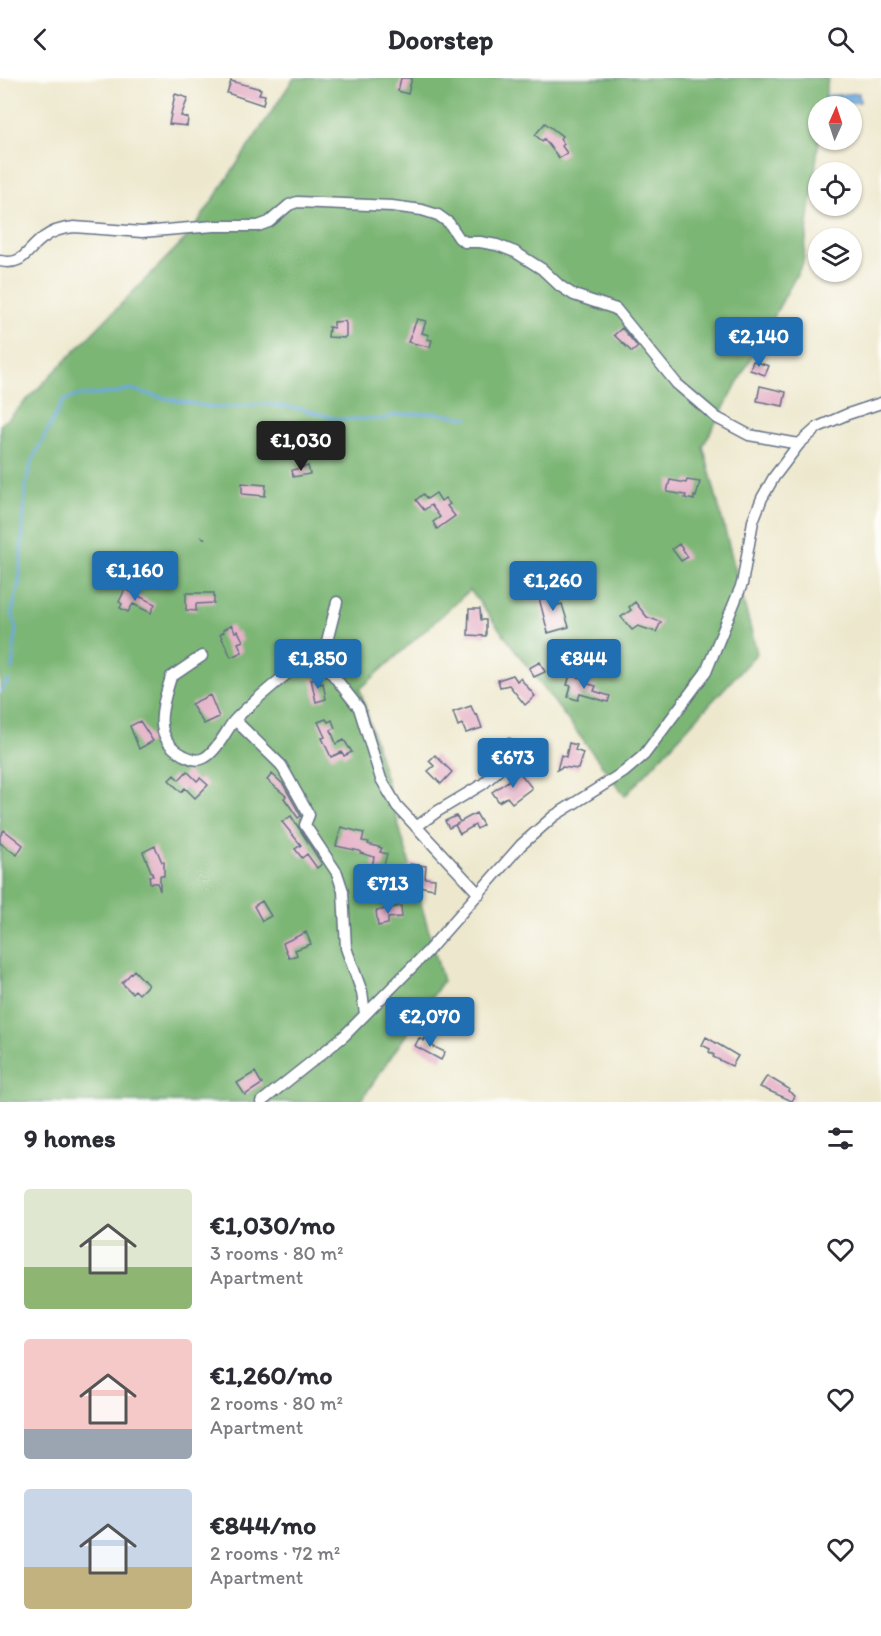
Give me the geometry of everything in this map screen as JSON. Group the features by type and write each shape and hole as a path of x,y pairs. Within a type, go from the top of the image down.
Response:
{"street":[{"path":"0,261 10,263 17,261 44,237 63,228 141,232 214,226 258,226 269,222 289,205 297,202 392,206 422,210 438,215 449,223 459,238 465,242 497,245 514,252 542,269 560,286 574,295 616,309 677,384 717,418 748,435 799,444"},
{"path":"261,1102 344,1036 427,952 521,845 554,816 624,772 644,755 706,672 742,584 753,521 774,477 799,444 818,427 881,403"},
{"path":"322,661 337,602"},
{"path":"202,656 171,677 161,712 163,736 178,752 194,760 204,758 210,753 235,720 305,662 322,661"},
{"path":"322,661 359,708 381,778 397,806 479,894"},
{"path":"235,720 281,765 309,815 305,825 337,873 343,891 346,948 362,993 365,1014"},
{"path":"417,827 438,811 483,784 502,767 509,744"}],"path":[{"path":"201,537 207,539"}],"green space":[{"path":"294,78 828,78 825,96 808,96 808,150 818,150 816,162 808,162 809,216 803,263 703,446 757,653 625,796 470,590 360,689 443,981 360,1102 0,1102 0,425 191,233"}],"water":[{"path":"859,93 859,96 825,96"}],"building":[{"path":"401,78 412,78 408,94 398,91"},
{"path":"231,81 261,89 259,94 265,95 263,105 227,93"},
{"path":"175,94 188,98 181,116 188,118 187,126 169,124"},
{"path":"545,123 562,136 560,139 564,144 562,146 567,153 559,158 544,139 542,141 535,135"},
{"path":"417,319 426,321 422,333 429,335 427,339 432,340 430,347 408,342"},
{"path":"345,321 346,336 344,338 328,337 329,327 334,328 334,322"},
{"path":"622,328 638,347 632,352 614,335"},
{"path":"753,361 769,366 765,375 750,370"},
{"path":"760,386 786,392 783,406 757,401"},
{"path":"308,466 310,474 293,477 292,470"},
{"path":"670,480 686,483 687,480 700,482 694,500 685,498 686,495 667,492"},
{"path":"242,483 266,485 265,496 242,494"},
{"path":"436,493 441,501 445,498 450,504 447,506 455,516 437,529 433,522 440,517 431,505 424,510 416,500 423,494 427,499"},
{"path":"679,544 688,557 681,561 672,549"},
{"path":"125,589 155,604 151,613 133,604 128,612 120,608 122,604 119,602"},
{"path":"553,589 558,605 562,604 569,627 548,633 538,594"},
{"path":"186,593 214,593 214,603 196,604 196,611 186,610"},
{"path":"635,602 647,617 661,622 656,632 638,626 632,630 621,617 631,610 629,607"},
{"path":"469,609 480,609 481,620 486,620 486,636 468,635"},
{"path":"231,625 235,632 238,631 243,641 238,643 242,652 231,657 220,634"},
{"path":"540,662 545,672 534,677 529,668"},
{"path":"513,675 517,681 520,678 535,696 525,705 509,685 500,687 498,680"},
{"path":"570,675 586,679 585,683 596,686 594,691 610,696 608,702 580,694 578,700 568,697 571,686 567,685"},
{"path":"319,678 320,684 323,683 326,699 316,702 311,679"},
{"path":"210,695 219,717 204,724 191,704"},
{"path":"471,706 482,728 466,733 462,724 458,726 453,712"},
{"path":"326,719 328,722 332,720 335,728 331,730 336,744 344,740 352,752 344,756 342,752 331,757 322,738 325,737 318,722"},
{"path":"140,721 153,741 139,749 130,726"},
{"path":"569,743 577,745 575,750 583,753 578,769 562,767 557,770 561,755 566,757"},
{"path":"435,755 452,772 441,784 428,771 434,766 429,761"},
{"path":"187,771 197,781 200,778 208,785 195,798 185,788 181,792 169,780 174,775 179,780"},
{"path":"520,773 532,788 512,803 507,797 499,802 492,792"},
{"path":"272,774 283,784 301,816 298,818 284,798 286,796 267,780"},
{"path":"476,813 483,825 477,829 475,825 460,834 455,825 449,828 445,821 456,816 460,822"},
{"path":"291,816 322,864 317,868 307,854 302,858 295,849 301,845 282,822"},
{"path":"341,827 364,833 362,841 382,848 380,852 387,854 383,869 372,867 374,857 360,853 360,851 336,846"},
{"path":"4,830 23,845 17,855 0,843 0,836"},
{"path":"155,846 164,862 164,876 160,876 160,891 157,883 150,883 149,876 153,876 143,852"},
{"path":"410,864 426,866 425,878 435,879 434,889 413,885 413,873 409,873"},
{"path":"262,901 271,916 262,921 254,906"},
{"path":"401,906 402,917 388,918 388,924 378,926 376,911"},
{"path":"306,932 311,944 295,950 297,955 289,958 283,943"},
{"path":"134,970 148,985 139,994 135,990 132,993 122,983"},
{"path":"706,1037 738,1056 732,1066 713,1057 714,1055 709,1052 710,1049 702,1045"},
{"path":"419,1038 424,1041 425,1038 434,1043 432,1046 445,1052 441,1060 415,1046"},
{"path":"255,1072 262,1084 245,1095 237,1083"},
{"path":"767,1076 789,1089 788,1091 795,1096 792,1101 760,1087"}],"waterway":[{"path":"12,670 16,628 12,612 19,584 26,485 31,463 63,401 76,396 115,393 130,389 216,408 264,404 302,409 337,419 384,419 394,415 435,413 468,418"},
{"path":"0,692 9,680"}]}
